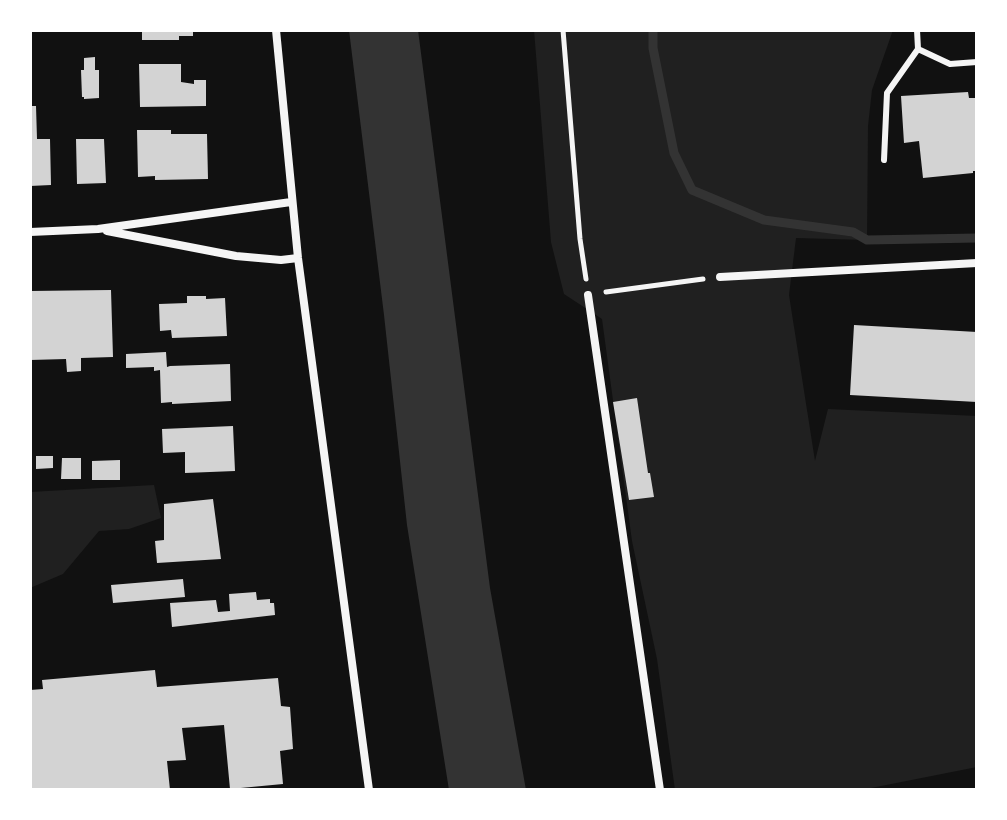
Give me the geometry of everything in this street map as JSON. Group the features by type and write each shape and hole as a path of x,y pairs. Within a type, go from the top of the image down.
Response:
{"street":[{"path":"276,30 291,202 369,790"},
{"path":"30,232 98,229 291,202"},
{"path":"98,229 236,256 281,260 298,258"},
{"path":"720,277 977,263"},
{"path":"588,295 660,790"}],"lane":[{"path":"884,160 887,93 918,49 917,30"},
{"path":"918,49 950,64 977,62"}],"path":[{"path":"563,30 580,239 588,295 720,277"}],"shaded area":[{"path":"349,30 418,30 490,588 526,790 449,790 407,525"},
{"path":"534,30 893,30 872,90 868,126 867,240 796,238 789,295 815,461 828,409 977,416 977,767 861,790 675,790 657,659 632,541 602,319 564,294 551,242"},
{"path":"154,485 161,518 129,529 99,531 63,574 30,588 30,492"}],"building":[{"path":"142,30 193,30 193,36 179,36 179,40 142,40"},
{"path":"95,57 95,70 99,70 99,98 84,99 81,70 84,70 84,58"},
{"path":"139,64 181,64 181,82 194,84 194,80 206,80 206,106 140,107"},
{"path":"968,92 969,98 977,98 977,171 923,178 919,141 904,143 901,96"},
{"path":"30,106 36,106 37,139 50,139 51,185 30,186"},
{"path":"137,130 207,134 208,179 155,180 155,176 138,177"},
{"path":"76,139 104,139 106,183 77,184"},
{"path":"111,290 113,357 81,358 81,371 67,372 66,359 30,360 30,291"},
{"path":"187,296 225,298 227,336 172,338 171,330 160,331 159,304 187,303"},
{"path":"854,325 977,332 977,402 850,395"},
{"path":"166,352 167,367 230,364 231,401 161,403 160,370 154,371 154,367 126,368 126,354"},
{"path":"637,398 654,497 629,500 613,402"},
{"path":"233,426 235,471 185,473 185,452 163,453 162,429"},
{"path":"36,456 53,456 53,468 36,469"},
{"path":"62,458 81,458 81,479 61,479"},
{"path":"120,460 120,480 92,480 92,461"},
{"path":"213,499 221,559 157,563 155,541 164,540 164,504"},
{"path":"183,579 185,597 113,603 111,585"},
{"path":"256,592 257,600 270,599 270,603 274,603 275,615 172,627 170,603 216,600 218,612 230,611 229,594"},
{"path":"155,670 157,687 278,678 281,706 290,707 293,749 280,751 283,784 230,789 224,725 182,728 186,760 167,761 170,790 30,790 30,690 43,689 42,680"}],"waterway":[{"path":"653,30 653,48 674,153 692,190 764,220 853,232 867,240 977,238"}]}
